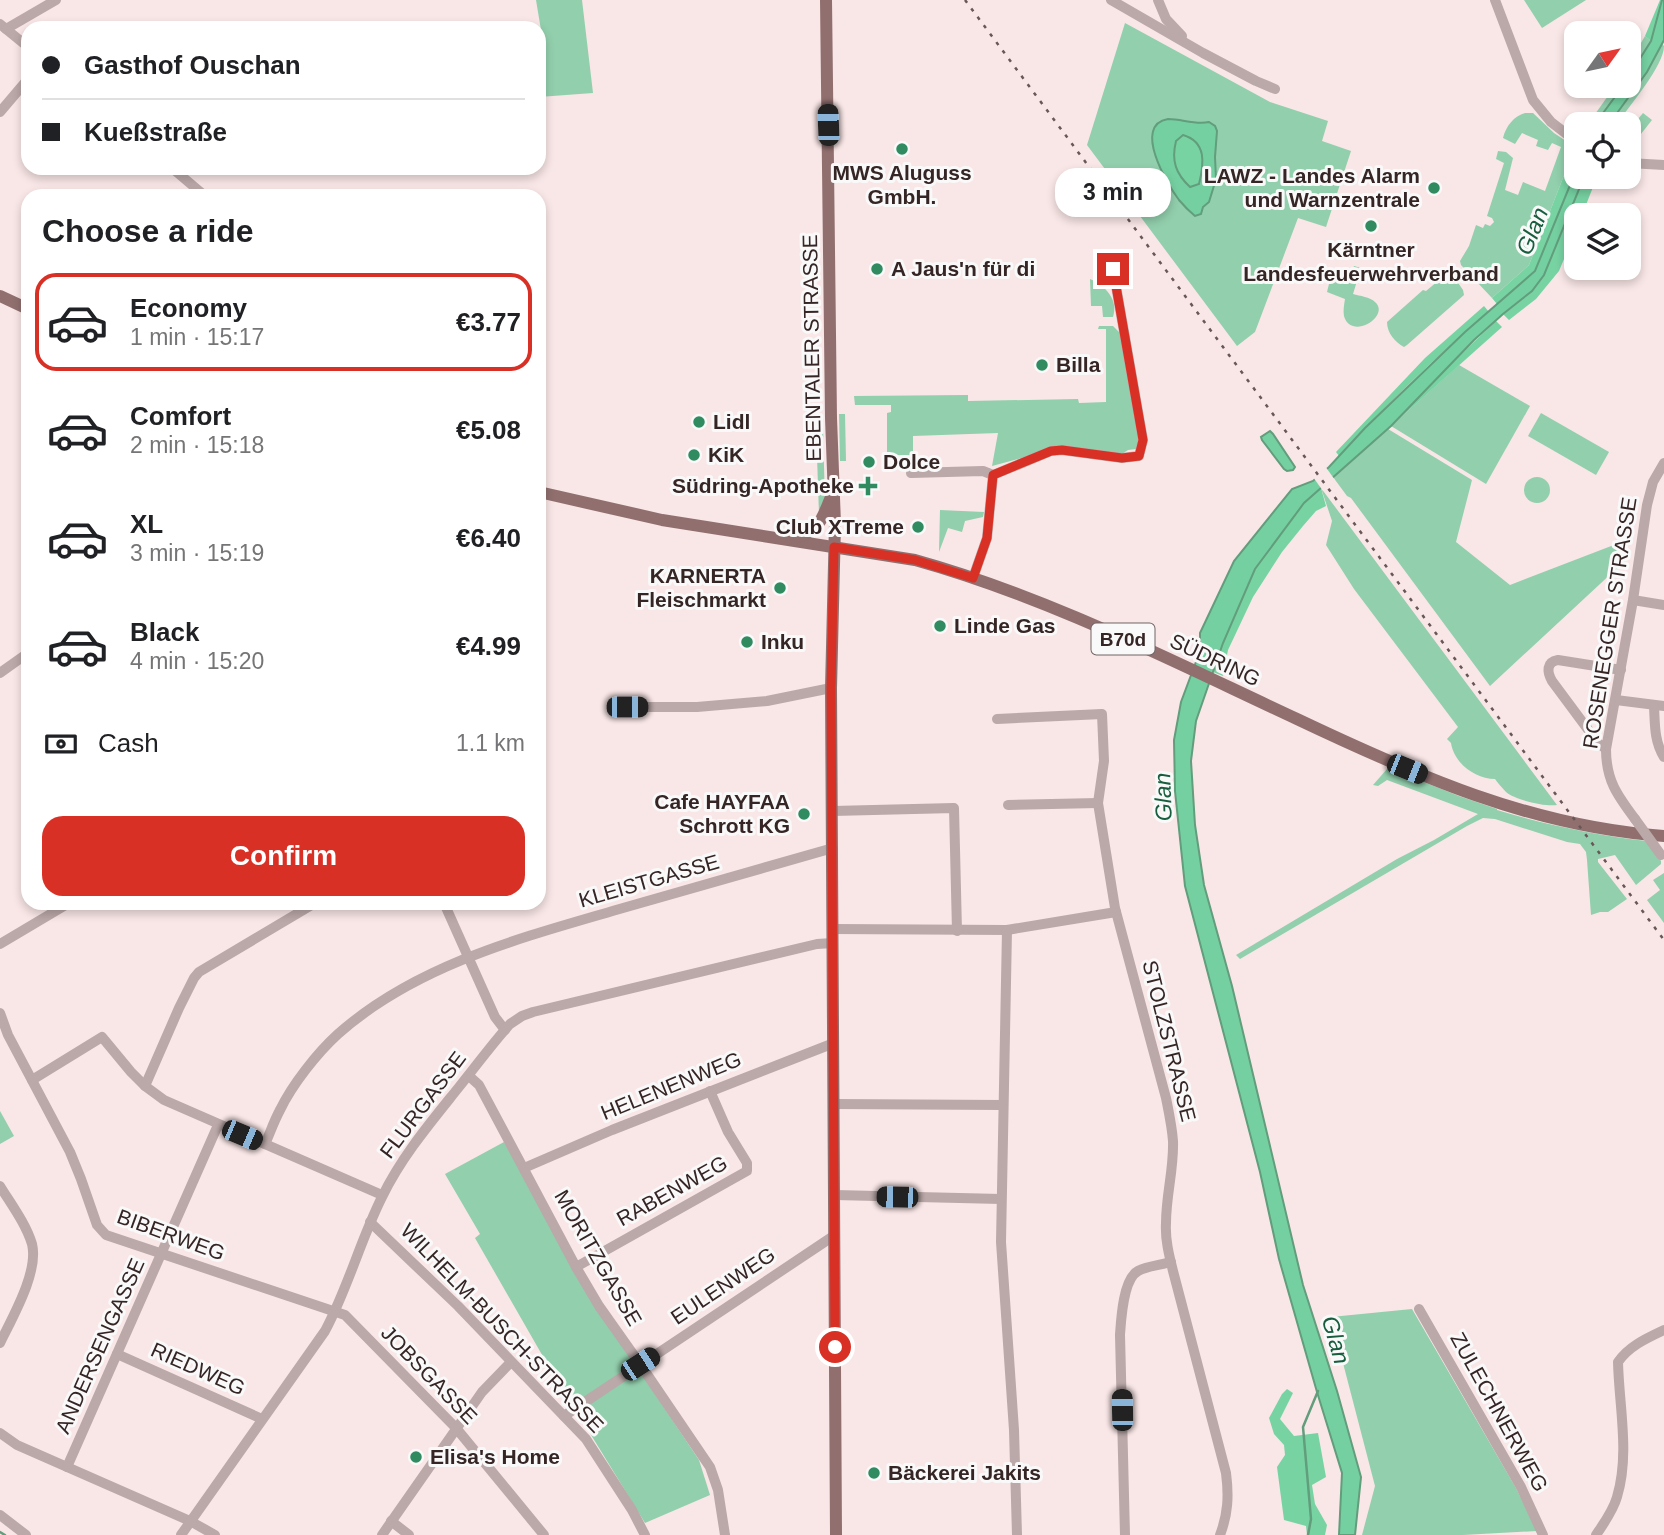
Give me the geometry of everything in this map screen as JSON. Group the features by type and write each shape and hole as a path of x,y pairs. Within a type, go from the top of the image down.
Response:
{"main road":[{"name":"EBENTALER STRASSE","path":"826,0 834,489 831,688 836,1535"},
{"path":"0,296 21,306"},
{"path":"783,540 804,536 814,530 834,489"},
{"name":"SÜDRING","path":"546,494 662,520 915,560 973,578 1065,613 1387,762 1446,785 1537,815 1600,828 1664,836"}],"street":[{"path":"21,41 3,26 55,0"},
{"path":"1111,0 1275,89"},
{"path":"1158,0 1167,19 1188,44"},
{"path":"1495,0 1533,100 1551,122 1564,132"},
{"path":"0,112 21,87"},
{"path":"1641,164 1664,166"},
{"path":"180,175 197,189"},
{"path":"911,473 983,471 993,475 1051,451 1062,450 1122,458 1139,456 1143,440 1113,269 1120,260"},
{"name":"ROSENEGGER STRASSE","path":"1663,857 1612,784 1607,768 1606,748 1647,505 1653,482 1664,463"},
{"path":"973,578 987,538 993,475"},
{"path":"1633,600 1664,605"},
{"path":"0,673 21,658"},
{"path":"1606,748 1598,743 1552,681 1548,668 1551,663 1559,660 1621,670"},
{"path":"627,707 697,707 767,702 831,688"},
{"path":"1616,700 1659,706 1655,734 1664,757"},
{"name":"STOLZSTRASSE","path":"997,719 1102,714 1104,761 1098,803 1116,912 1172,1126 1172,1171 1166,1238 1226,1473 1228,1505 1220,1535"},
{"path":"1008,805 1098,803"},
{"path":"833,811 954,808 957,931"},
{"name":"KLEISTGASSE","path":"265,1144 281,1108 295,1086 336,1036 395,993 437,971 469,957 568,924 833,848"},
{"path":"0,944 57,910"},
{"path":"145,1086 184,998 199,972 303,910"},
{"path":"447,910 495,1017 505,1030"},
{"path":"833,929 1007,930 1116,912"},
{"path":"1007,930 1001,1242 1014,1430 1017,1535"},
{"name":"FLURGASSE","path":"181,1535 321,1339 335,1312 382,1195 397,1168 419,1136 515,1019 533,1012 817,944 833,943"},
{"name":"BIBERWEG","path":"0,1013 8,1035 70,1152 97,1225 106,1235 335,1312"},
{"path":"32,1080 102,1037 131,1072 164,1100 382,1195"},
{"name":"HELENENWEG","path":"524,1168 612,1130 834,1043"},
{"name":"MORITZGASSE","path":"468,1076 479,1085 599,1306 710,1466 718,1490 725,1535"},
{"name":"RABENWEG","path":"576,1267 747,1171 747,1163 728,1132 710,1091"},
{"path":"835,1104 1002,1105"},
{"name":"ANDERSENGASSE","path":"67,1467 218,1125"},
{"path":"0,1186 28,1234 34,1260 29,1278 0,1343"},
{"path":"835,1195 1001,1199"},
{"name":"WILHELM-BUSCH-STRASSE","path":"370,1222 458,1306 593,1448 645,1535"},
{"name":"EULENWEG","path":"564,1416 835,1235"},
{"path":"1125,1535 1120,1335 1122,1308 1128,1283 1133,1275 1146,1268 1171,1262"},
{"name":"ZULECHNERWEG","path":"1419,1310 1521,1487 1543,1535"},
{"name":"JOBSGASSE","path":"335,1312 345,1315 456,1429 544,1535"},
{"path":"1596,1535 1618,1496 1622,1441 1618,1362 1631,1347 1664,1331"},
{"name":"RIEDWEG","path":"117,1354 262,1419"},
{"path":"382,1535 482,1392 511,1362"},
{"path":"0,1433 17,1446 190,1521 215,1535"},
{"path":"0,1515 26,1535"},
{"path":"391,1521 408,1535"}],"shaded area":[{"path":"536,0 582,0 593,93 546,96 546,21 540,21"},
{"path":"1524,0 1586,0 1542,28"},
{"path":"1662,0 1651,41 1645,36"},
{"path":"1664,0 1664,40 1642,79 1642,55 1651,41"},
{"path":"1125,23 1270,102 1328,121 1322,141 1351,151 1326,227 1298,218 1255,332 1237,346 1087,145"},
{"path":"1645,36 1651,41 1642,55 1642,41"},
{"path":"1662,44 1664,46 1658,64 1642,90 1642,79"},
{"path":"1606,98 1614,98 1604,112 1597,112"},
{"path":"1614,98 1628,98 1618,112 1604,112"},
{"path":"1628,98 1636,98 1626,112 1618,112"},
{"path":"1533,113 1564,140 1564,175 1529,265 1492,298 1460,261 1469,246 1476,225 1483,228 1485,224 1490,226 1494,222 1487,216 1504,163 1496,159 1498,151 1506,152 1513,158 1505,190 1518,195 1523,182 1545,191 1561,147 1552,143 1548,150 1536,146 1538,140 1522,133 1515,144 1503,138 1506,129 1517,116"},
{"path":"1643,113 1652,120 1641,134"},
{"path":"1168,119 1209,122 1215,126 1216,179 1209,202 1203,207 1201,214 1195,216 1183,204 1161,169 1152,143 1153,132 1158,124","holes":["1183,135 1191,138 1200,148 1202,169 1199,184 1190,187 1178,172 1174,155 1176,141"]},
{"path":"1183,135 1196,143 1202,155 1199,184 1190,187 1178,172 1175,161 1176,141"},
{"path":"1564,175 1564,189 1568,189 1535,271 1497,304 1492,298 1529,265"},
{"path":"1568,189 1579,189 1573,203 1564,203 1564,226 1544,275 1532,291 1474,340 1391,426 1304,503 1255,569 1223,643 1196,721 1191,761 1195,825 1204,885 1232,986 1303,1285 1361,1477 1355,1535 1339,1535 1342,1473 1279,1259 1260,1172 1185,886 1175,791 1174,740 1181,702 1200,651 1200,633 1234,561 1292,489 1313,481 1329,467 1365,428 1465,332 1535,271"},
{"path":"1579,189 1592,189 1587,203 1573,203"},
{"path":"1564,226 1564,259 1559,271 1536,299 1509,320 1503,314 1532,291 1544,275"},
{"path":"1354,266 1361,268 1353,294 1370,299 1379,308 1374,319 1361,326 1348,323 1344,316 1345,299 1327,292 1333,268 1351,274"},
{"path":"1450,271 1464,295 1404,347 1390,333 1387,322 1423,290 1426,291"},
{"path":"1090,279 1101,285 1109,294 1114,305 1113,317 1103,317 1102,306 1091,306"},
{"path":"1484,306 1489,312 1412,381 1339,456 1336,452 1425,358"},
{"path":"1496,321 1502,327 1391,426 1436,378"},
{"path":"1099,326 1113,326 1121,334 1140,440 1136,449 1122,454 1063,447 992,466 998,433 913,436 913,455 887,455 887,413 891,412 891,405 855,405 854,396 968,395 968,401 1078,399 1079,403 1106,402 1106,329 1098,329"},
{"path":"1459,365 1530,406 1486,484 1391,426"},
{"path":"1541,413 1609,452 1596,475 1528,436"},
{"path":"839,414 845,414 846,461 840,461"},
{"path":"816,427 823,427 825,505 819,514"},
{"path":"1388,429 1472,480 1456,542 1510,585 1619,543 1628,558 1490,686 1333,477"},
{"path":"1270,431 1295,467 1293,470 1284,469 1262,440 1261,437"},
{"path":"1537,477 1546,481 1550,490 1546,499 1537,503 1528,499 1524,490 1528,481"},
{"path":"1321,488 1557,805 1516,798 1495,779 1473,773 1456,757 1447,739 1458,727 1354,589 1326,545 1332,521"},
{"path":"1321,488 1326,506 1316,511 1282,552 1253,597 1228,650 1223,676 1213,672 1255,569 1304,503"},
{"path":"940,510 984,512 983,517 965,521 962,532 948,528 939,552"},
{"path":"1387,769 1497,810 1572,829 1647,841 1661,864 1636,885 1615,855 1598,859 1627,899 1608,912 1591,915 1586,852 1580,844 1495,819 1483,818 1240,959 1236,955 1478,814 1387,780 1378,786 1373,785"},
{"path":"1664,873 1664,923 1647,900 1660,890 1653,880"},
{"path":"0,1111 14,1136 0,1144"},
{"path":"504,1142 635,1365 572,1407 475,1238 480,1234 445,1174"},
{"path":"1412,1309 1516,1488 1537,1531 1463,1535 1362,1535 1375,1486 1331,1317"},
{"path":"639,1370 699,1460 710,1495 645,1523 577,1412"},
{"path":"1287,1389 1293,1393 1280,1419 1294,1436 1318,1433 1326,1477 1312,1485 1315,1504 1327,1525 1325,1535 1307,1535 1306,1526 1284,1520 1277,1467 1285,1455 1284,1445 1274,1434 1269,1418"}],"pier":[{"path":"1325,466 1335,480 1323,491 1313,477"}],"waterway":[{"path":"1308,1535 1311,1519 1303,1427 1318,1391"},
{"path":"0,1532 5,1535"}],"railway":[{"path":"965,0 1664,940"}],"place":[{"name":"MWS Aluguss GmbH.","path":"902,149"},
{"name":"LAWZ - Landes Alarm und Warnzentrale","path":"1434,188"},
{"name":"Kärntner Landesfeuerwehrverband","path":"1371,226"},
{"name":"A Jaus'n für di","path":"877,269"},
{"name":"Billa","path":"1042,365"},
{"name":"Lidl","path":"699,422"},
{"name":"KiK","path":"694,455"},
{"name":"Dolce","path":"869,462"},
{"name":"Südring-Apotheke","path":"868,486"},
{"name":"Club XTreme","path":"918,527"},
{"name":"KARNERTA Fleischmarkt","path":"780,588"},
{"name":"Linde Gas","path":"940,626"},
{"name":"Inku","path":"747,642"},
{"name":"Cafe HAYFAA Schrott KG","path":"804,814"},
{"name":"Elisa's Home","path":"416,1457"},
{"name":"Bäckerei Jakits","path":"874,1473"}],"route":[{"path":"835,1347 831,688 834,547 915,560 973,578 987,538 993,475 1051,451 1122,458 1139,456 1143,440 1113,269"}],"water label":[{"name":"Glan","path":"1532,231"},
{"name":"Glan","path":"1163,797"},
{"name":"Glan","path":"1336,1340"}]}
